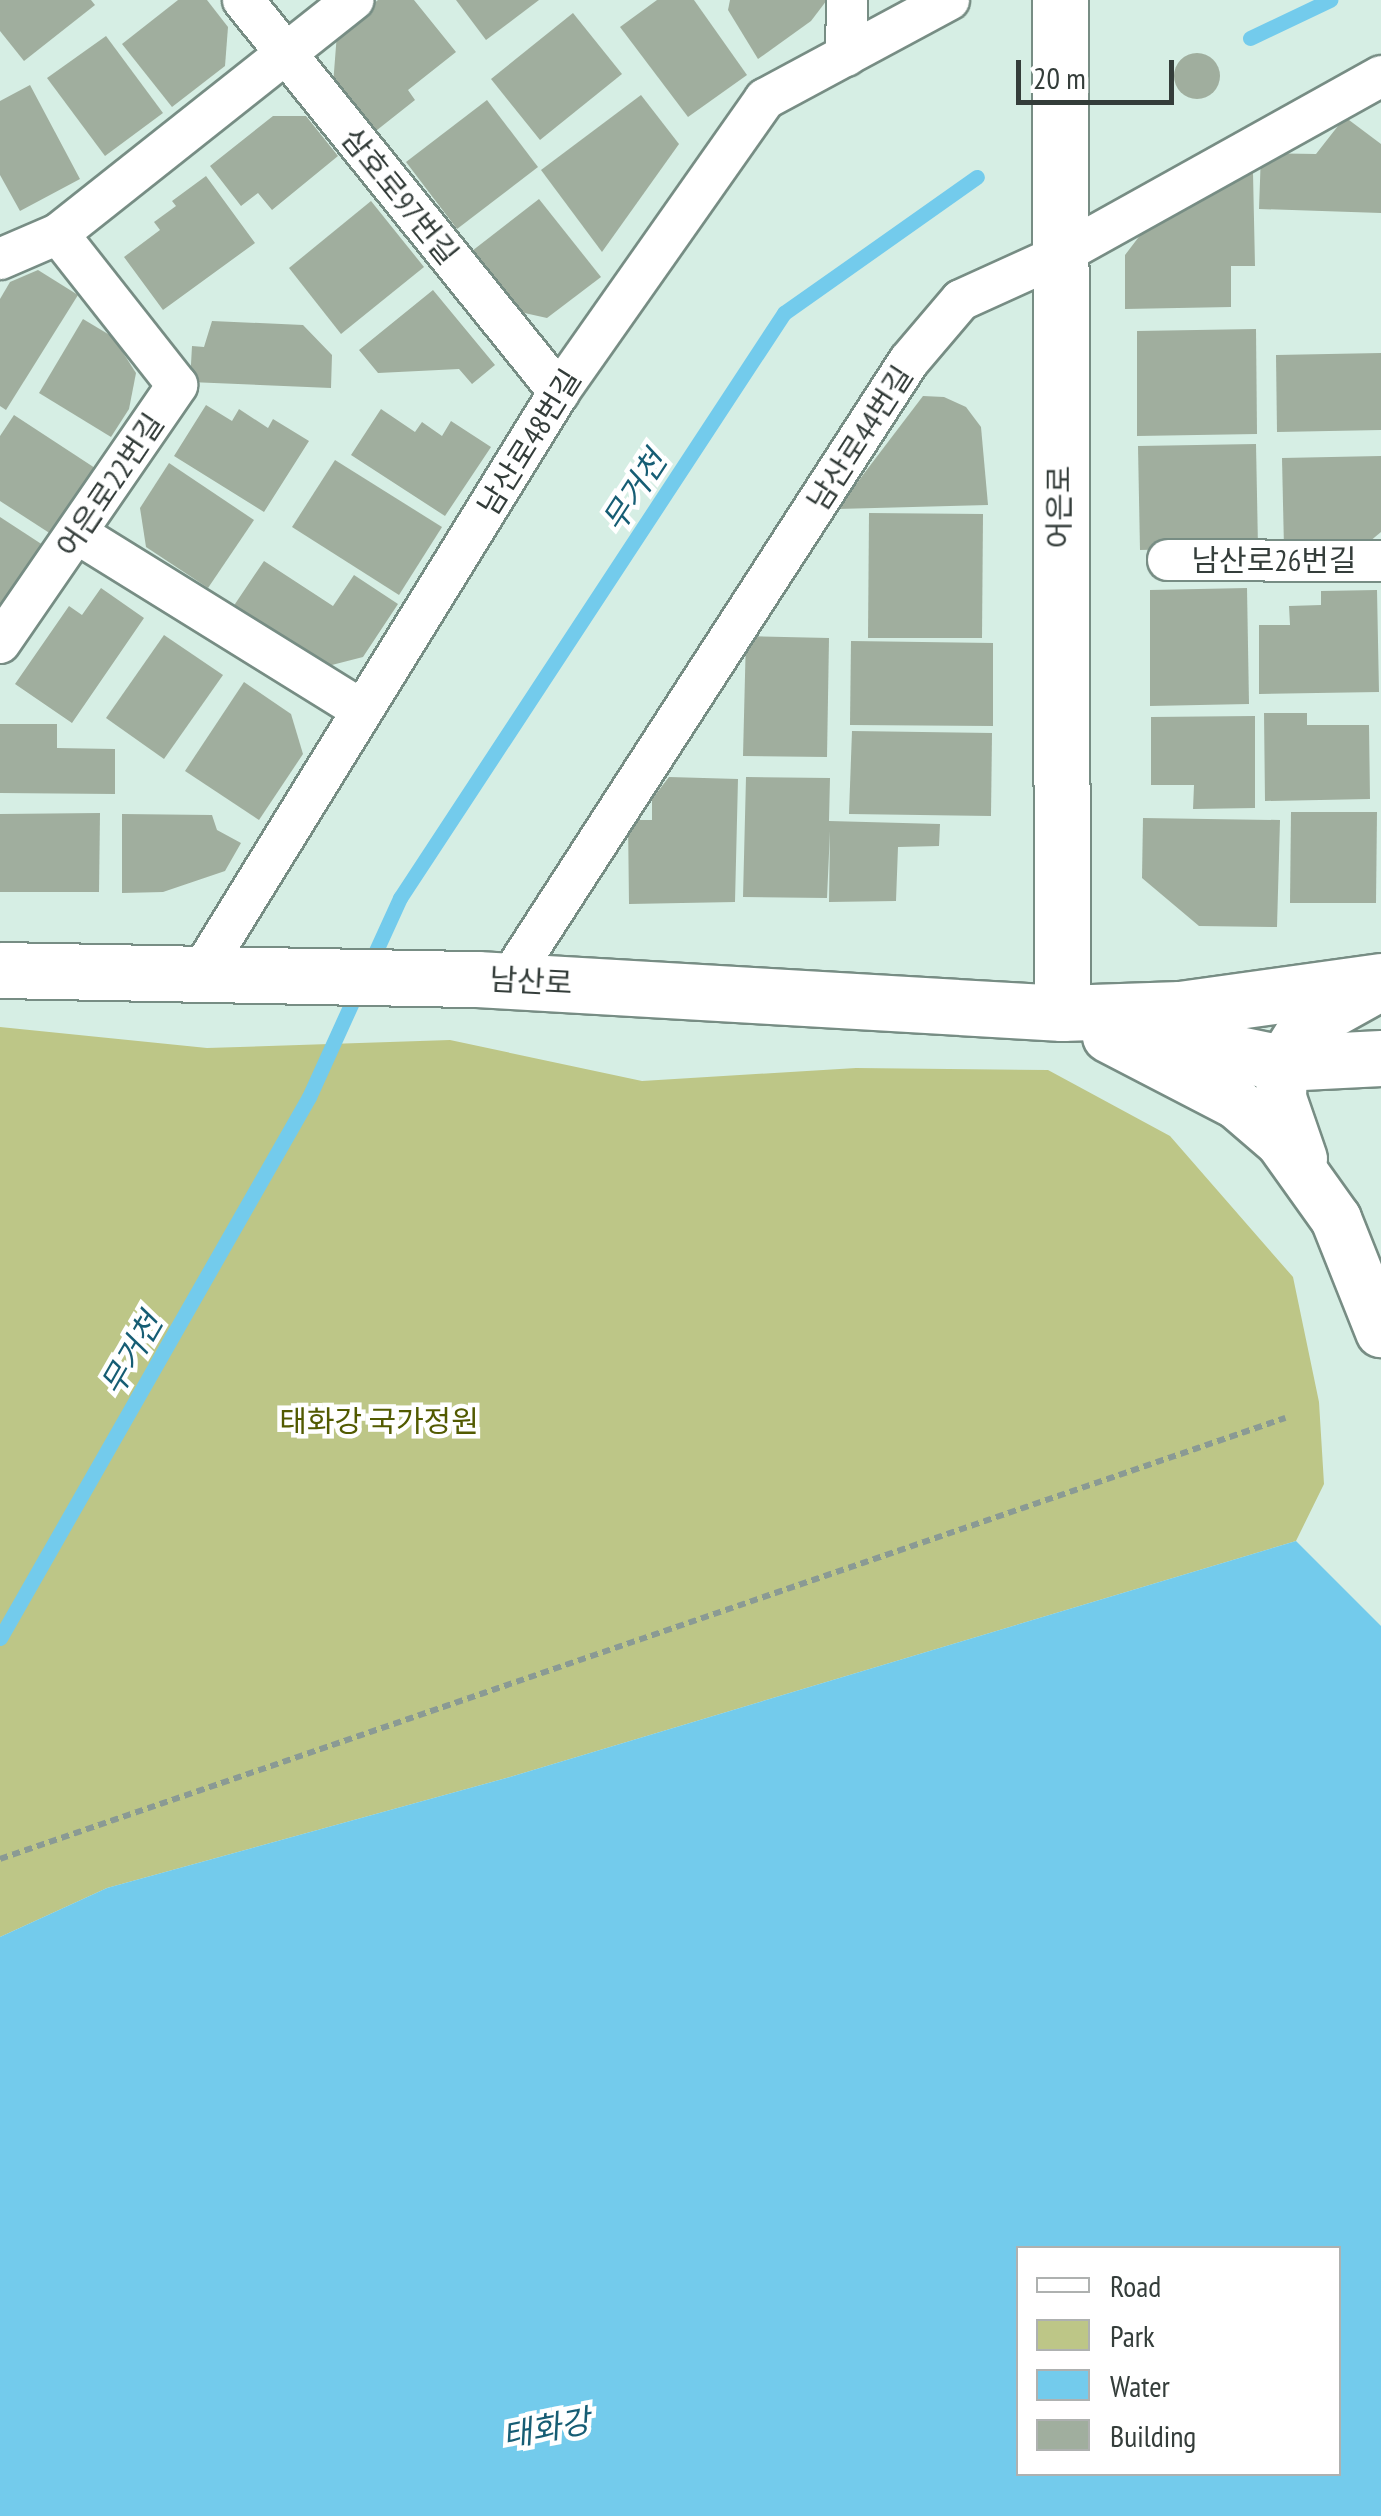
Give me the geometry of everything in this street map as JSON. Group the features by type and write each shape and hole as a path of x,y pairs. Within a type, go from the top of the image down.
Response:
{"main road":[{"name":"어은로","path":"1060,0 1057,229 1062,1014"},
{"name":"남산로","path":"0,970 492,980 1062,1014 1180,1009 1381,983"},
{"name":"남산로","path":"1062,1014 1222,1055 1282,1062 1381,1058"}],"street":[{"name":"삼호로97번길","path":"243,0 558,392"},
{"path":"0,258 58,234 352,0"},
{"path":"846,56 847,0"},
{"name":"남산로48번길","path":"200,974 558,392 765,99 949,0"},
{"name":"남산로44번길","path":"492,980 909,361 961,300 1057,229 1381,76"},
{"name":"어은로22번길","path":"0,643 178,385 58,234"},
{"path":"78,534 362,710"},
{"name":"남산로26번길","path":"1168,560 1381,560"},
{"path":"1381,983 1304,1028 1282,1062 1281,1098 1291,1138 1357,1264 1381,1332"},
{"path":"1062,1014 1238,1104 1314,1183"}],"path":[{"path":"0,1859 1285,1418"}],"green space":[{"name":"태화강 국가정원","path":"0,1027 207,1048 450,1040 642,1081 856,1068 1048,1070 1170,1136 1293,1277 1319,1402 1324,1484 1296,1541 510,1777 107,1888 0,1937"}],"water":[{"name":"태화강","path":"1296,1541 1381,1626 1381,2516 0,2516 0,1937 107,1888 510,1777"}],"building":[{"path":"0,0 91,0 95,5 24,61 0,31"},
{"path":"178,0 207,0 228,27 225,66 172,107 122,44"},
{"path":"378,0 414,0 456,52 408,90 415,100 372,134 333,85 337,33"},
{"path":"456,0 539,0 486,40"},
{"path":"657,0 694,0 747,75 688,117 620,27"},
{"path":"730,0 827,0 811,21 758,59 728,10"},
{"path":"573,13 622,74 540,140 491,79"},
{"path":"106,36 163,113 105,156 47,78"},
{"path":"1197,53 1213,60 1220,76 1213,92 1197,99 1181,92 1174,76 1181,60"},
{"path":"30,85 80,179 20,211 0,175 0,101"},
{"path":"641,95 679,144 602,252 541,170"},
{"path":"487,100 538,167 457,229 406,162"},
{"path":"273,116 306,116 338,156 272,210 258,193 241,206 210,166"},
{"path":"1345,117 1381,144 1381,213 1259,209 1261,153 1316,154"},
{"path":"1253,173 1255,266 1231,266 1231,307 1125,309 1125,255 1154,217"},
{"path":"206,176 255,243 163,310 124,257 160,230 154,222 176,206 172,201"},
{"path":"539,199 601,277 547,318 520,312 472,251"},
{"path":"371,201 424,267 341,334 289,268"},
{"path":"38,270 78,295 6,410 0,406 0,299 10,282"},
{"path":"433,290 495,365 472,384 459,369 378,373 359,350"},
{"path":"83,319 113,337 136,373 129,409 111,437 39,393"},
{"path":"212,321 303,325 332,355 331,388 190,382 192,346 204,347"},
{"path":"1256,329 1257,434 1137,436 1137,331"},
{"path":"1381,353 1381,430 1277,432 1276,355"},
{"path":"923,396 944,397 966,407 981,427 988,505 837,509"},
{"path":"206,405 232,421 239,409 268,428 273,419 309,441 264,512 174,456"},
{"path":"381,409 415,432 422,422 442,436 451,421 491,447 445,516 351,455"},
{"path":"14,415 95,468 51,534 0,501 0,436"},
{"path":"1256,444 1258,547 1140,550 1138,446"},
{"path":"1381,456 1381,532 1363,547 1284,548 1282,458"},
{"path":"335,460 442,527 399,595 292,527"},
{"path":"169,463 254,520 208,588 146,547 140,508"},
{"path":"869,513 983,514 982,638 868,638"},
{"path":"0,517 46,547 0,619"},
{"path":"264,561 333,606 354,575 398,604 363,657 324,667 233,607"},
{"path":"101,588 144,618 72,723 15,684 69,606 82,615"},
{"path":"1247,588 1249,704 1150,706 1150,590"},
{"path":"1377,590 1379,692 1259,694 1259,625 1290,625 1289,606 1321,605 1321,591"},
{"path":"164,635 223,675 164,759 106,718"},
{"path":"746,636 829,638 827,757 743,756"},
{"path":"851,641 993,643 993,726 850,725"},
{"path":"244,682 291,714 303,754 259,820 185,771"},
{"path":"1264,713 1307,713 1307,725 1369,725 1370,799 1265,801"},
{"path":"1255,716 1255,808 1193,809 1194,785 1151,785 1151,717"},
{"path":"0,724 57,724 57,748 115,749 115,794 0,793"},
{"path":"852,731 992,733 991,816 849,814"},
{"path":"669,777 738,779 735,902 629,904 628,820 652,820 652,799"},
{"path":"746,777 830,778 829,821 940,824 939,846 898,847 896,901 829,902 830,831 827,898 743,897"},
{"path":"1291,812 1377,812 1376,903 1290,903"},
{"path":"100,813 99,892 0,892 0,814"},
{"path":"122,814 212,815 217,830 241,843 225,871 163,892 122,893"},
{"path":"1143,818 1280,820 1277,927 1199,926 1142,878"}],"waterway":[{"name":"무거천","path":"1250,38 1330,0"},
{"name":"무거천","path":"369,966 400,898 784,313 977,177"},
{"name":"무거천","path":"0,1638 309,1097 359,987"}]}
